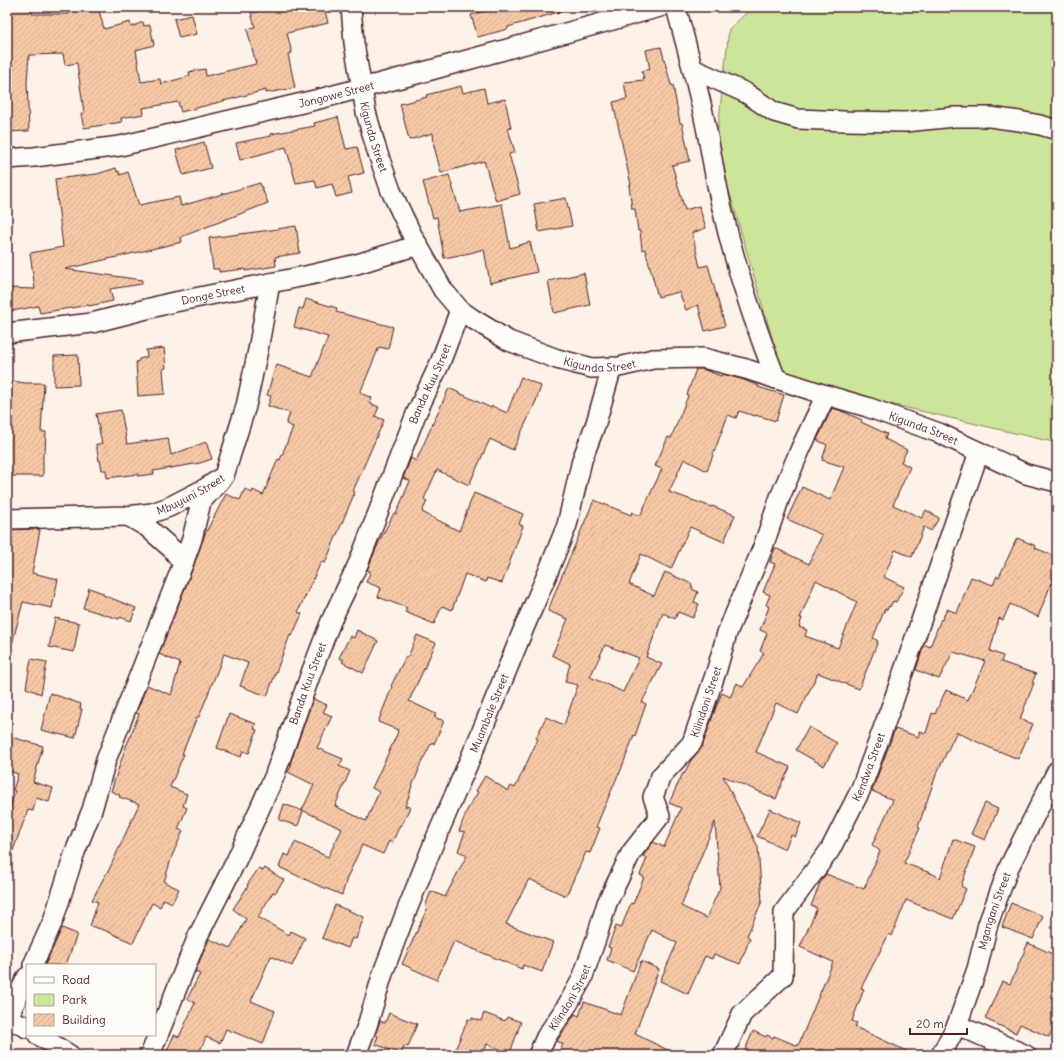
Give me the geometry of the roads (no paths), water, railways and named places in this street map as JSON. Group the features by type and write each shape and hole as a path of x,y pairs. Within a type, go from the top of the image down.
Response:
{"street":[{"name":"Kigunda Street","path":"351,7 354,43 366,112 376,148 391,191 418,245 443,290 460,310 473,319 509,341 558,359 592,368 619,367 653,359 704,358 746,369 867,407 939,433 1026,474 1057,482"},
{"name":"Jongowe Street","path":"7,159 120,146 362,88 660,7"},
{"path":"676,7 693,69 722,208 743,286 776,379"},
{"path":"693,69 746,93 774,112 798,119 899,122 954,116 990,117 1033,124 1057,130"},
{"name":"Donge Street","path":"7,333 92,323 170,303 349,266 418,245"},
{"name":"Mbuyuni Street","path":"7,519 128,516 152,513 169,507 206,488 224,476 246,406 270,283"},
{"name":"Banda Kuu Street","path":"150,1055 198,936 236,861 274,777 331,622 359,562 416,414 440,363 460,310"},
{"name":"Muambale Street","path":"356,1055 367,1026 384,970 405,915 567,525 582,460 596,423 612,367"},
{"name":"Kilindoni Street","path":"538,1055 546,1037 568,1004 582,979 607,903 631,853 660,816 653,797 661,776 692,743 717,670 727,633 763,547 780,497 826,395"},
{"name":"Kendwa Street","path":"723,1055 742,1014 783,976 784,912 830,850 860,791 894,699 979,452"},
{"path":"33,964 53,921 75,852 92,810 106,760 183,564 192,539 201,502 224,476"},
{"path":"128,516 147,527 173,550 183,564"},
{"name":"Mgangani Street","path":"941,1055 957,1026 977,969 988,924 1009,867 1057,771"},
{"path":"26,979 7,1020 21,1024 26,1027"},
{"path":"957,1026 1026,1055"},
{"path":"40,1036 70,1055"}]}
